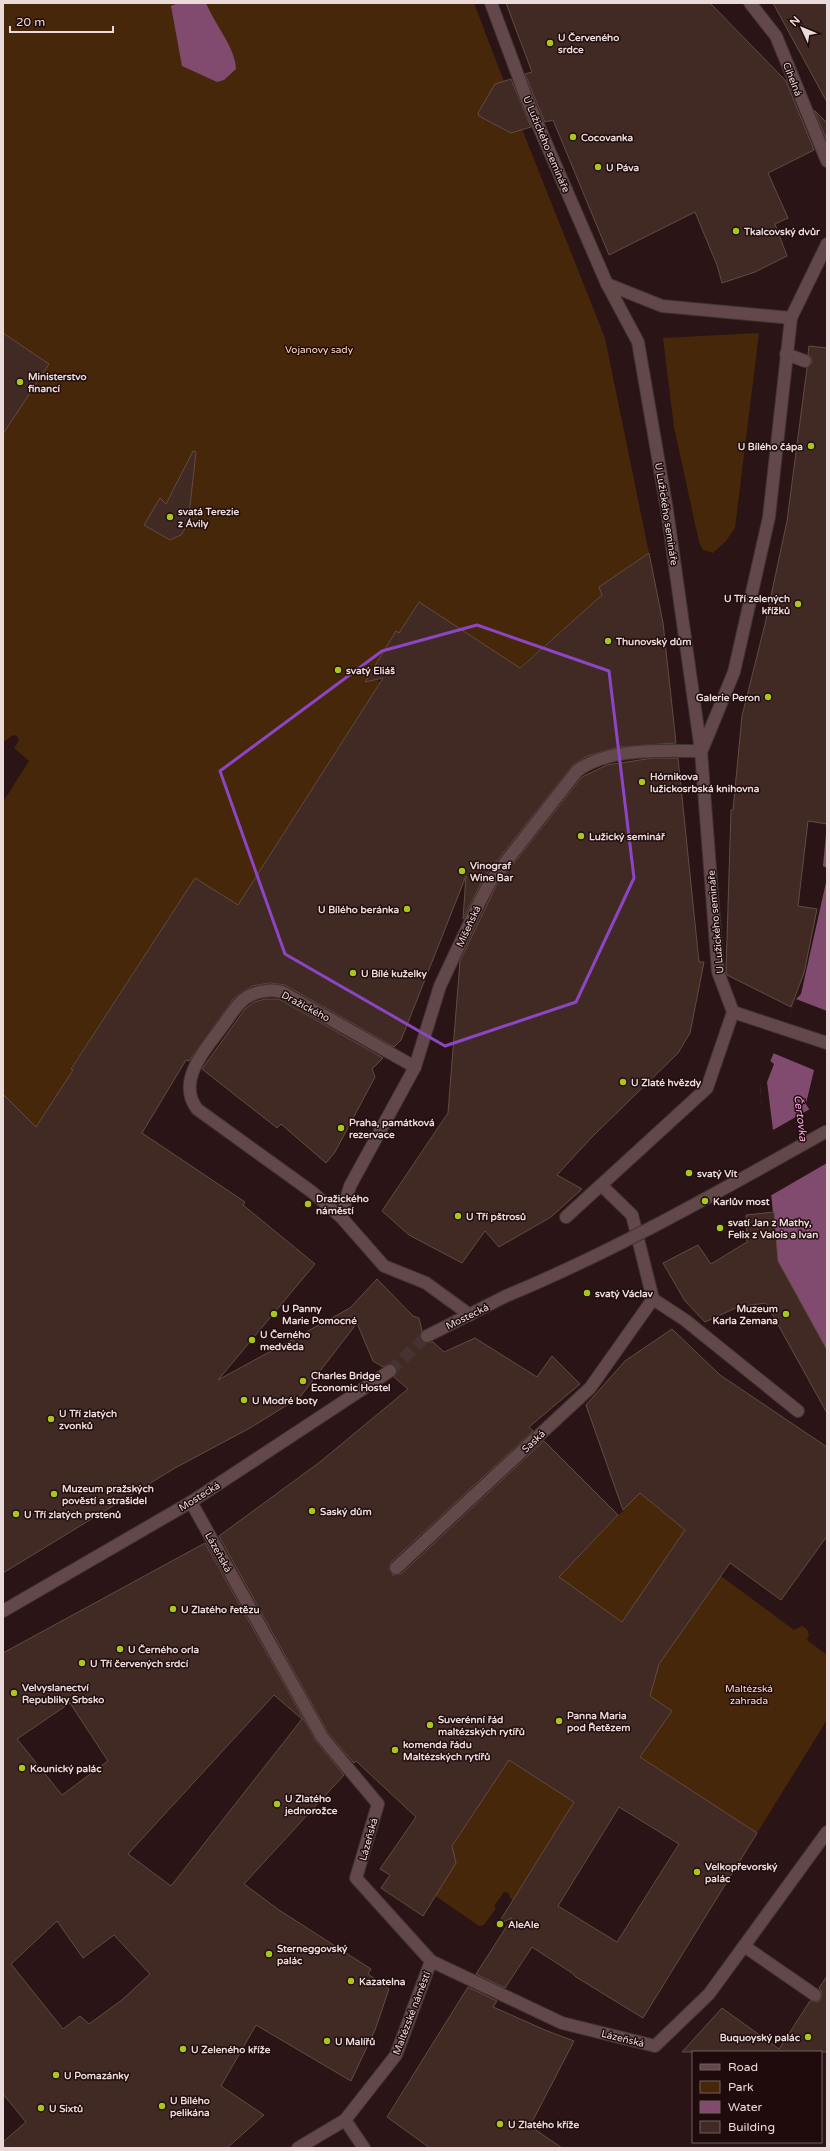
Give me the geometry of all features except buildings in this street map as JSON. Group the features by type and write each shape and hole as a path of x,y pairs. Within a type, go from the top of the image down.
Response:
{"street":[{"name":"U Lužického semináře","path":"491,3 526,97 607,284 638,342 667,510 701,751 718,972 733,1012"},
{"name":"Cihelná","path":"750,3 776,36 827,161"},
{"name":"U Lužického semináře","path":"701,751 734,672 768,517 791,318 827,244"},
{"path":"607,284 662,306 791,318"},
{"path":"786,354 805,361"},
{"name":"Míšeňská","path":"341,1217 350,1186 415,1067 440,986 490,882 577,771 596,759 615,754 701,751"},
{"name":"Dražického","path":"341,1217 312,1192 196,1109 191,1102 189,1092 190,1080 198,1061 239,1004 248,996 261,992 282,992 415,1067"},
{"path":"566,1217 707,1088 733,1012 827,1043"},
{"name":"Mostecká","path":"427,1336 506,1296 637,1234 715,1194 827,1131"},
{"path":"601,1185 632,1216 653,1299 685,1320 798,1411"},
{"path":"341,1217 384,1266 426,1283 450,1298 470,1315"},
{"name":"Saská","path":"396,1568 590,1388 653,1299"},
{"name":"Mostecká","path":"3,1611 191,1502 390,1371"},
{"name":"Lázeňská","path":"191,1502 322,1737 378,1804 356,1878 431,1961 562,2023 655,2046 709,1994 744,1946"},
{"path":"815,1995 744,1946 827,1832"},
{"name":"Maltézské náměstí","path":"298,2148 345,2120 396,2056 431,1961"},
{"path":"345,2120 364,2148"}],"highlighted area":[{"path":"477,625 609,671 634,878 576,1002 445,1046 285,954 220,771 382,651"}],"green space":[{"name":"Vojanovy sady","path":"3,3 474,3 605,338 649,553 599,587 602,595 519,668 418,603 399,633 397,632 371,676 380,682 238,905 195,878 71,1068 73,1070 36,1127 3,1094 3,802 29,761 14,748 19,740 17,736 13,735 5,741 3,740 3,434 49,364 3,333"},
{"path":"759,333 735,528 726,541 713,553 703,550 699,542 674,427 663,338"},
{"path":"640,1493 689,1532 622,1622 594,1602 549,1587"},
{"name":"Maltézská zahrada","path":"721,1576 794,1630 802,1626 807,1629 809,1635 807,1640 827,1655 827,1720 757,1833 640,1757 672,1711 647,1694 652,1673"},
{"path":"509,1760 574,1802 513,1900 510,1898 509,1893 504,1892 494,1906 496,1908 484,1925 479,1926 434,1895 446,1856"}],"water":[{"path":"178,3 206,3 229,45 235,61 236,69 224,80 217,82 182,66 171,6"},
{"path":"827,823 827,868 823,866"},
{"name":"Čertovka","path":"827,878 827,1053 815,1070 806,1104 827,1139 827,1350 778,1261 760,1086 796,999 801,994"}],"pier":[{"path":"796,999 827,1011 827,1053 820,1072 822,1073 816,1072 808,1104 827,1135 827,1163 770,1196 760,1086 769,1060 774,1064 767,1082 773,1130 810,1109 806,1104 814,1070 773,1053"}],"tunnel":[{"path":"390,1371 427,1336"}],"place":[{"name":"U Červeného srdce","path":"550,43"},
{"name":"Cocovanka","path":"573,137"},
{"name":"U Páva","path":"598,167"},
{"name":"Tkalcovský dvůr","path":"736,231"},
{"name":"Ministerstvo financí","path":"20,382"},
{"name":"U Bílého čápa","path":"811,446"},
{"name":"svatá Terezie z Ávily","path":"170,517"},
{"name":"U Tří zelených křížků","path":"798,604"},
{"name":"Thunovský dům","path":"608,641"},
{"name":"svatý Eliáš","path":"338,670"},
{"name":"Galerie Peron","path":"768,697"},
{"name":"Hórnikova lužickosrbská knihovna","path":"642,782"},
{"name":"Lužický seminář","path":"581,836"},
{"name":"Vinograf Wine Bar","path":"462,871"},
{"name":"U Bílého beránka","path":"407,909"},
{"name":"U Bílé kuželky","path":"353,973"},
{"name":"U Zlaté hvězdy","path":"623,1082"},
{"name":"Praha, památková rezervace","path":"341,1128"},
{"name":"svatý Vít","path":"689,1173"},
{"name":"Karlův most","path":"705,1201"},
{"name":"Dražického náměstí","path":"308,1204"},
{"name":"U Tří pštrosů","path":"458,1216"},
{"name":"svatí Jan z Mathy, Felix z Valois a Ivan","path":"720,1228"},
{"name":"svatý Václav","path":"587,1293"},
{"name":"U Panny Marie Pomocné","path":"274,1314"},
{"name":"Muzeum Karla Zemana","path":"786,1314"},
{"name":"U Černého medvěda","path":"252,1340"},
{"name":"Charles Bridge Economic Hostel","path":"303,1381"},
{"name":"U Modré boty","path":"244,1400"},
{"name":"U Tří zlatých zvonků","path":"51,1419"},
{"name":"Muzeum pražských pověstí a strašidel","path":"54,1494"},
{"name":"Saský dům","path":"312,1511"},
{"name":"U Tří zlatých prstenů","path":"16,1514"},
{"name":"U Zlatého řetězu","path":"173,1609"},
{"name":"U Černého orla","path":"120,1649"},
{"name":"U Tří červených srdcí","path":"82,1663"},
{"name":"Velvyslanectví Republiky Srbsko","path":"14,1693"},
{"name":"Panna Maria pod Řetězem","path":"559,1721"},
{"name":"Suverénní řád maltézských rytířů","path":"430,1725"},
{"name":"komenda řádu Maltézských rytířů","path":"395,1750"},
{"name":"Kounický palác","path":"22,1768"},
{"name":"U Zlatého jednorožce","path":"277,1804"},
{"name":"Velkopřevorský palác","path":"697,1872"},
{"name":"AleAle","path":"500,1924"},
{"name":"Sterneggovský palác","path":"269,1954"},
{"name":"Kazatelna","path":"351,1981"},
{"name":"Buquoyský palác","path":"808,2037"},
{"name":"U Malířů","path":"327,2041"},
{"name":"U Zeleného kříže","path":"183,2049"},
{"name":"U Pomazánky","path":"56,2075"},
{"name":"U Bílého pelikána","path":"162,2106"},
{"name":"U Sixtů","path":"41,2108"},
{"name":"U Zlatého kříže","path":"500,2124"}]}
